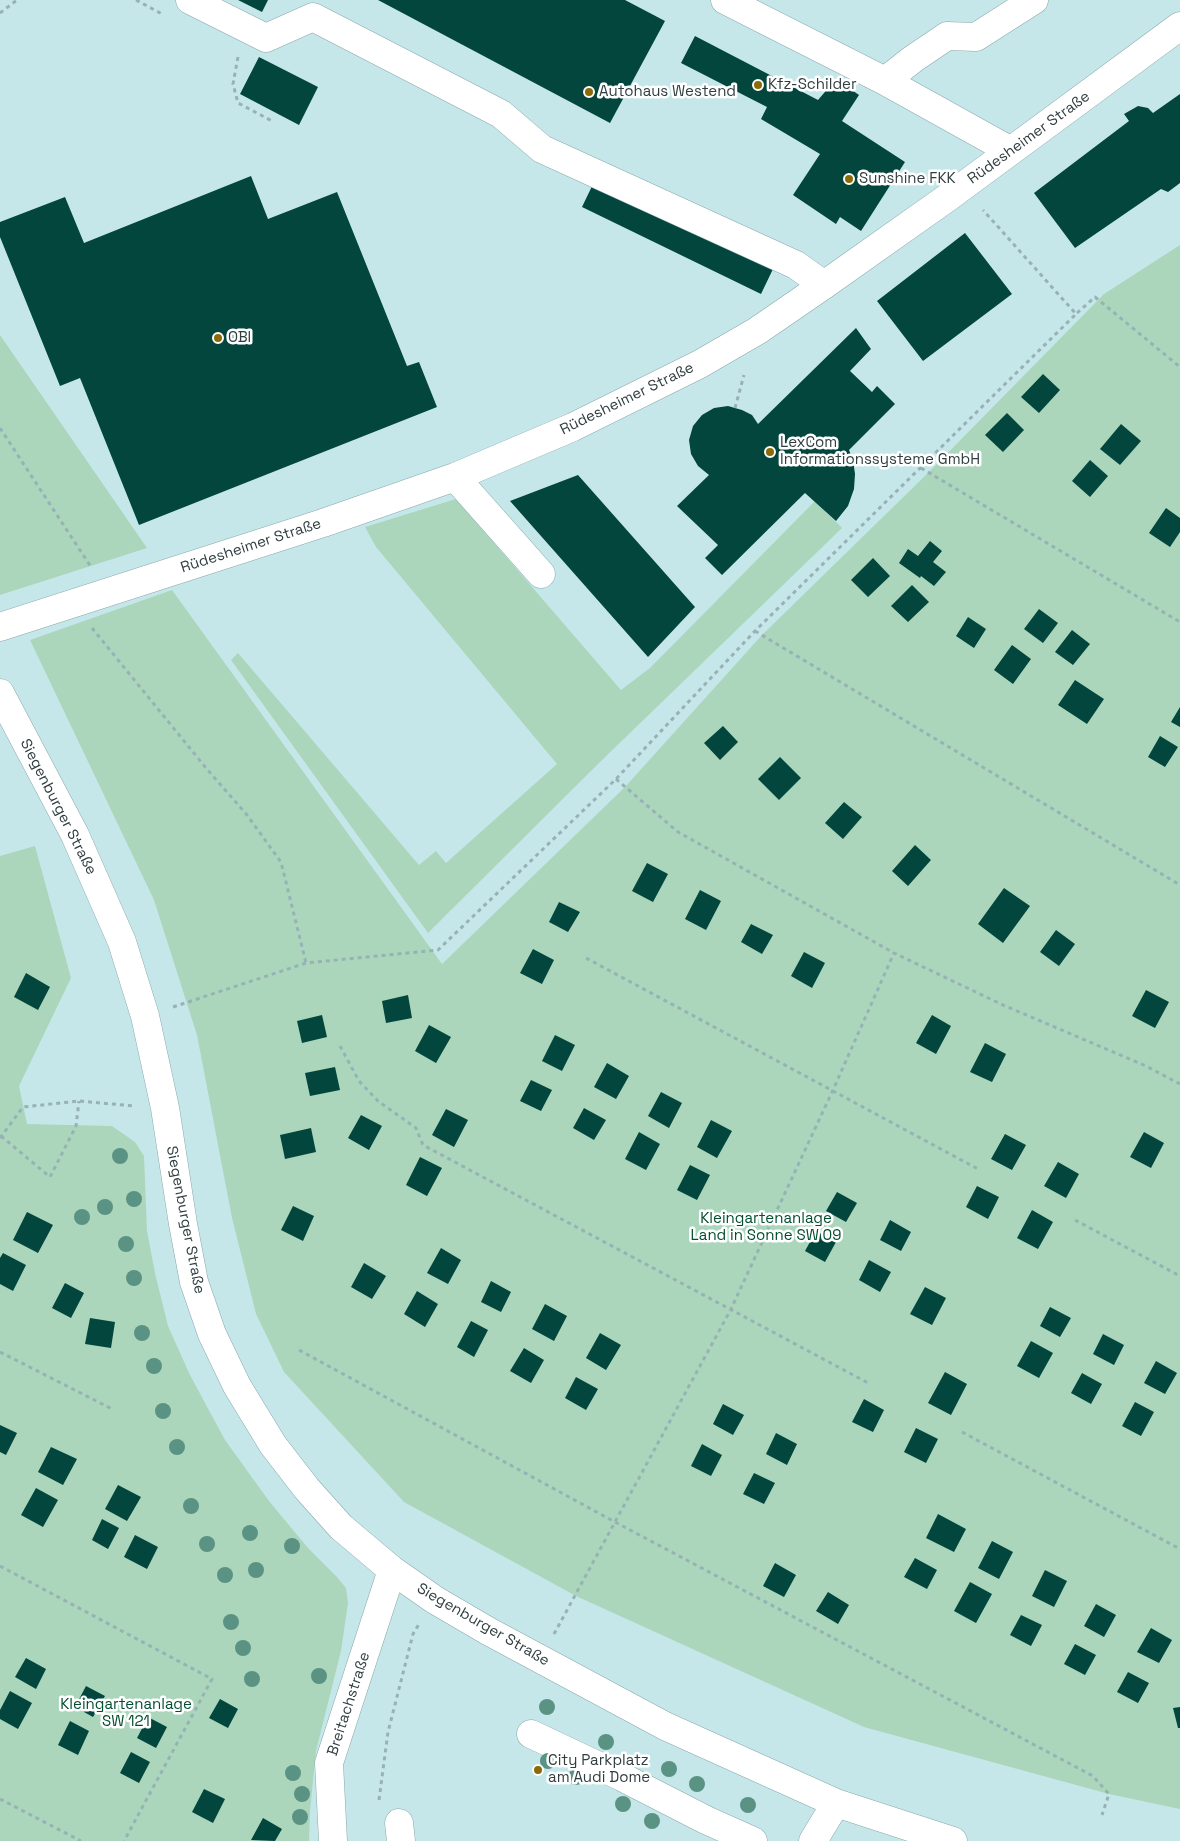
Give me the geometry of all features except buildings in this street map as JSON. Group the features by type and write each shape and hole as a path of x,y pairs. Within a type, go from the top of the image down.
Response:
{"street":[{"path":"725,0 754,6 1011,151"},
{"path":"885,81 913,58 948,36 976,37 1034,0"},
{"path":"180,9 266,38 313,17 501,114 542,149 730,236 796,264 824,286"},
{"name":"Rüdesheimer Straße","path":"0,626 323,523 455,477 573,427 700,364 757,331 824,286 1180,26"},
{"path":"455,477 541,574"},
{"name":"Siegenburger Straße","path":"0,693 76,835 122,942 145,1016 165,1108 194,1282 212,1334 236,1386 273,1446 306,1490 341,1527 392,1570 434,1600 488,1631 665,1726 836,1803 953,1841"},
{"name":"Breitachstraße","path":"333,1841 329,1763 392,1570"},
{"path":"531,1734 753,1841"},
{"path":"813,1841 836,1803"}],"path":[{"path":"0,13 17,0"},
{"path":"136,0 180,9"},
{"path":"239,55 233,84 238,103 272,121"},
{"path":"962,187 1076,314"},
{"path":"145,1016 306,963 438,950 616,778 755,631 1095,297 1180,367"},
{"path":"0,428 108,592"},
{"path":"921,468 1180,622"},
{"path":"72,604 206,768 247,815 281,862 306,963"},
{"path":"755,631 1180,886"},
{"path":"616,778 678,832 894,952 1004,1005 1146,1066 1180,1084"},
{"path":"540,1659 731,1309 833,1090 894,952"},
{"path":"586,958 978,1169"},
{"path":"340,1046 359,1081 378,1101 416,1128 423,1145 870,1384"},
{"path":"79,1101 76,1126 50,1177 0,1137 22,1107 79,1101 165,1108"},
{"path":"1075,1220 1180,1276"},
{"path":"299,1350 615,1522 1093,1776 1109,1794 1102,1815"},
{"path":"0,1352 112,1409"},
{"path":"962,1432 1180,1549"},
{"path":"0,1566 212,1679 124,1841"},
{"path":"392,1824 388,1732 413,1634 434,1600"},
{"path":"0,1799 81,1841"}],"green space":[{"name":"Kleingartenanlage Land in Sonne SW 09","path":"1180,245 1180,1809 1109,1794 864,1727 576,1596 404,1502 284,1372 256,1314 232,1218 197,1035 154,900 30,640 172,590 442,964 625,787 762,635 929,472 1104,294"},
{"path":"0,335 147,548 0,595"},
{"path":"456,499 621,690 650,668 815,501 842,528 600,762 428,933 231,660 238,653 419,865 436,851 446,863 557,764 376,547 365,527"},
{"name":"Kleingartenanlage SW 121","path":"35,846 71,978 19,1086 27,1124 112,1126 135,1142 144,1156 147,1231 155,1273 168,1326 190,1375 225,1440 269,1501 308,1548 346,1588 348,1603 341,1651 316,1751 309,1841 0,1841 0,856"}],"place":[{"name":"Kfz-Schilder","path":"758,85"},
{"name":"Autohaus Westend","path":"589,92"},
{"name":"Sunshine FKK","path":"849,179"},
{"name":"OBI","path":"218,338"},
{"name":"LexCom Informationssysteme GmbH","path":"770,452"},
{"name":"City Parkplatz am Audi Dome","path":"538,1770"}]}
